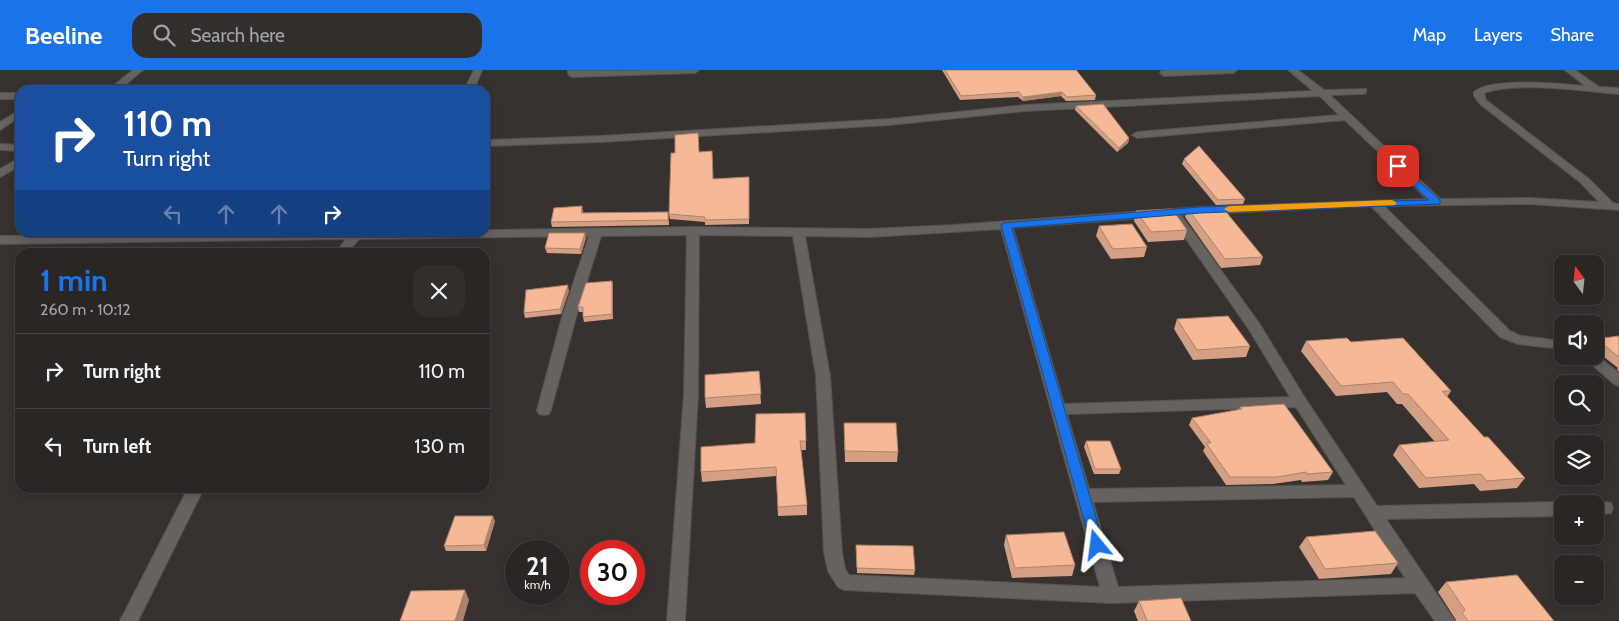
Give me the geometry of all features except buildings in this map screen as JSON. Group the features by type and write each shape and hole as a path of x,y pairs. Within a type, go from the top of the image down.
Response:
{"street":[{"path":"119,85 138,70"},
{"path":"470,85 478,70"},
{"path":"572,70 572,74 694,70"},
{"path":"1164,73 1233,70"},
{"path":"1292,70 1322,93 1437,202"},
{"path":"1569,70 1597,90"},
{"path":"1614,206 1585,181 1483,102 1479,92 1482,89 1502,86 1619,91"},
{"path":"490,142 600,139 889,122 1025,108 1364,91"},
{"path":"0,96 15,96"},
{"path":"0,127 15,116"},
{"path":"1137,135 1347,117"},
{"path":"0,147 15,148"},
{"path":"0,174 15,164"},
{"path":"490,235 693,231 870,233 1174,214 1200,210 1374,203 1530,200 1614,206"},
{"path":"1374,203 1505,334 1518,340 1554,344"},
{"path":"1174,214 1254,326 1300,402 1372,513 1446,621"},
{"path":"1006,225 1111,595"},
{"path":"676,621 691,394 693,231"},
{"path":"798,232 823,376 833,552 837,571 844,582 1111,595 1420,585"},
{"path":"544,410 564,335 596,233"},
{"path":"0,240 214,237"},
{"path":"345,248 354,237"},
{"path":"1599,365 1619,381"},
{"path":"1058,409 1300,402"},
{"path":"1083,496 1358,491"},
{"path":"129,621 193,493"},
{"path":"1372,513 1554,509"}],"slow traffic":[{"path":"1229,209 1392,203"}],"route":[{"path":"1097,545 1006,225 1174,214 1200,210 1437,202 1398,166"}]}
